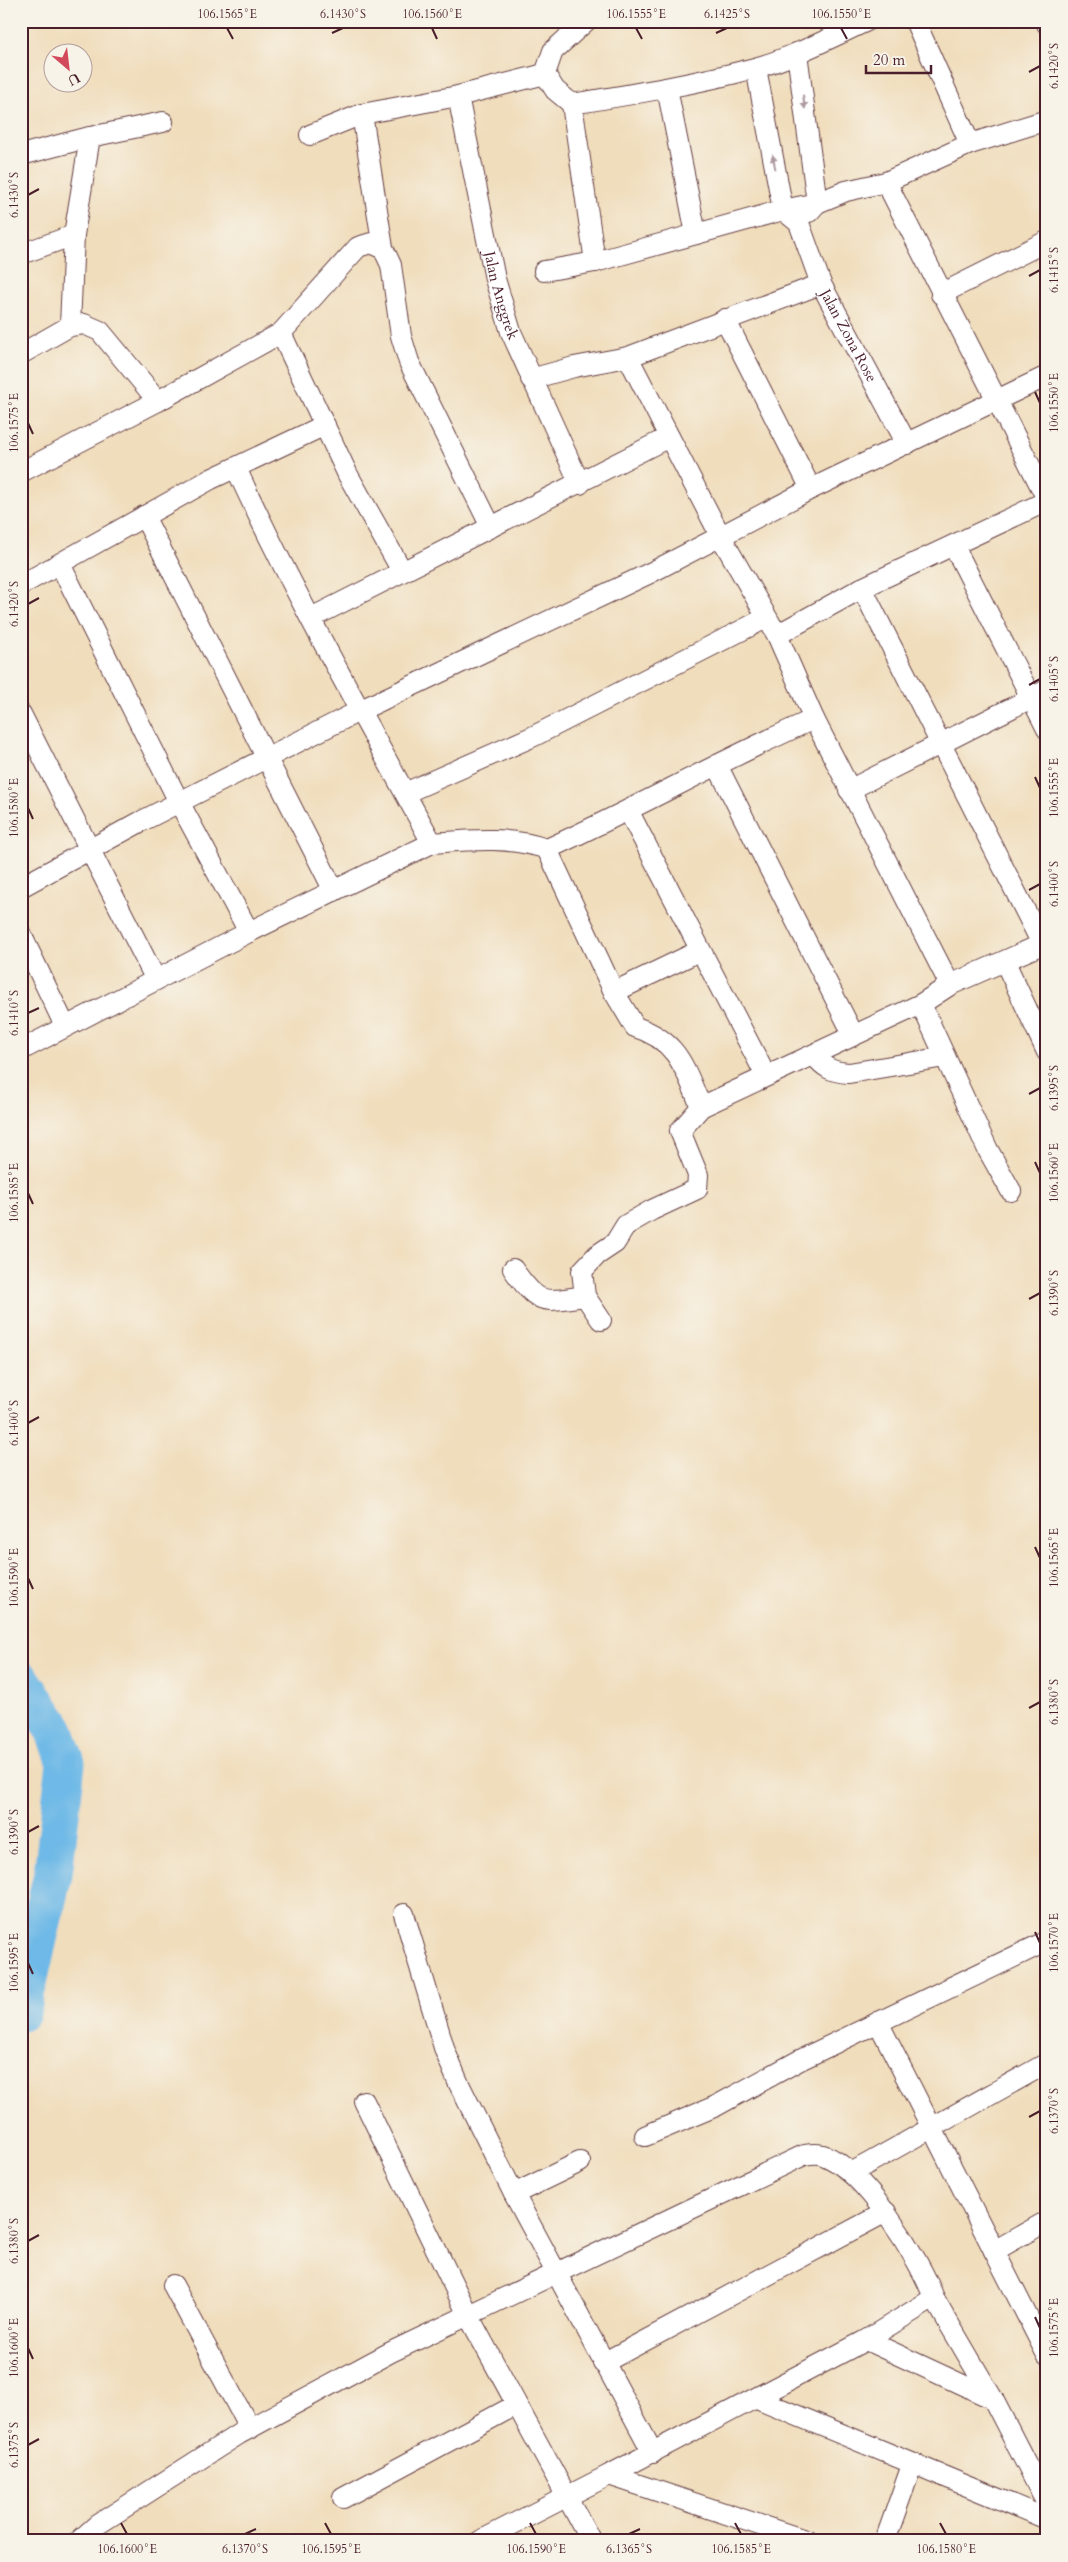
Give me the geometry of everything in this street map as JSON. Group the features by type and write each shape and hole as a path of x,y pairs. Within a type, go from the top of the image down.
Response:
{"street":[{"path":"586,21 573,30 552,51 546,74 555,90 572,104 595,262"},
{"path":"572,104 667,88 756,68 797,54 867,21"},
{"path":"915,21 970,144"},
{"path":"797,54 817,203 799,224"},
{"path":"756,68 783,210"},
{"path":"310,135 362,114 458,96 546,74"},
{"path":"667,88 696,234"},
{"name":"Jalan Anggrek","path":"458,96 495,278 511,332 580,484"},
{"path":"362,114 383,248 391,265 401,336 410,362 490,527"},
{"path":"544,271 595,262 783,210 817,203 846,191 886,182 970,144 1047,120"},
{"path":"21,155 90,137 163,122"},
{"path":"70,326 74,235 90,137"},
{"path":"777,635 862,588 954,546 1047,500 941,294 886,182"},
{"name":"Jalan Zona Rose","path":"783,210 799,224 821,284 906,444"},
{"path":"21,254 74,235"},
{"path":"941,294 1047,241"},
{"path":"21,472 158,401 281,333 358,248 371,243 383,248"},
{"path":"531,379 574,367 628,357 821,284"},
{"path":"725,319 811,489"},
{"path":"21,354 70,326 84,324 100,331 158,401"},
{"path":"281,333 348,475 402,571"},
{"path":"628,357 721,537 777,635 814,719 849,790 950,985"},
{"path":"21,886 88,849 359,710 721,537 811,489 1047,376"},
{"path":"21,585 210,479 325,425"},
{"path":"310,618 580,484 670,437"},
{"path":"236,468 252,506 310,618 432,843"},
{"path":"144,516 334,891"},
{"path":"954,546 1039,694 1047,729"},
{"path":"60,564 179,802 249,932"},
{"path":"601,1320 585,1296 582,1271 597,1256 615,1243 626,1225 652,1210 697,1189 698,1175 680,1131 701,1106 814,1055 853,1034 921,1004 950,985 1044,943 862,588"},
{"path":"405,793 534,736 766,618"},
{"path":"849,790 940,742 1039,694"},
{"path":"21,714 156,980"},
{"path":"21,1050 249,932 432,843 495,839 531,844 547,849 628,812 717,765 814,719"},
{"path":"717,765 853,1034"},
{"path":"628,812 766,1076"},
{"path":"547,849 614,992 635,1027 650,1032 668,1043 678,1056 701,1106"},
{"path":"21,934 65,1026"},
{"path":"614,992 699,951"},
{"path":"1005,962 1046,1051"},
{"path":"921,1004 1011,1192"},
{"path":"814,1055 823,1066 835,1072 849,1073 945,1057"},
{"path":"513,1269 530,1294 543,1299 550,1301 585,1296"},
{"path":"404,1914 445,2051 514,2194 603,2364 653,2452"},
{"path":"645,2136 716,2106 800,2060 1047,1941"},
{"path":"878,2022 1047,2355"},
{"path":"851,2173 1047,2063"},
{"path":"364,2101 468,2314 591,2541"},
{"path":"79,2541 105,2520 250,2429 391,2352 556,2271 804,2155 824,2155 851,2173 886,2212 907,2245 934,2298 993,2399 1047,2504"},
{"path":"514,2194 580,2162"},
{"path":"603,2364 886,2212"},
{"path":"994,2251 1047,2221"},
{"path":"173,2286 250,2429"},
{"path":"480,2541 757,2399 866,2340 934,2298"},
{"path":"866,2340 993,2399"},
{"path":"757,2399 912,2465 1047,2519"},
{"path":"343,2498 516,2405"},
{"path":"885,2541 912,2465"},
{"path":"610,2475 808,2541"}],"waterway":[{"path":"21,1680 54,1729 66,1763 53,1874 21,2012"}]}
